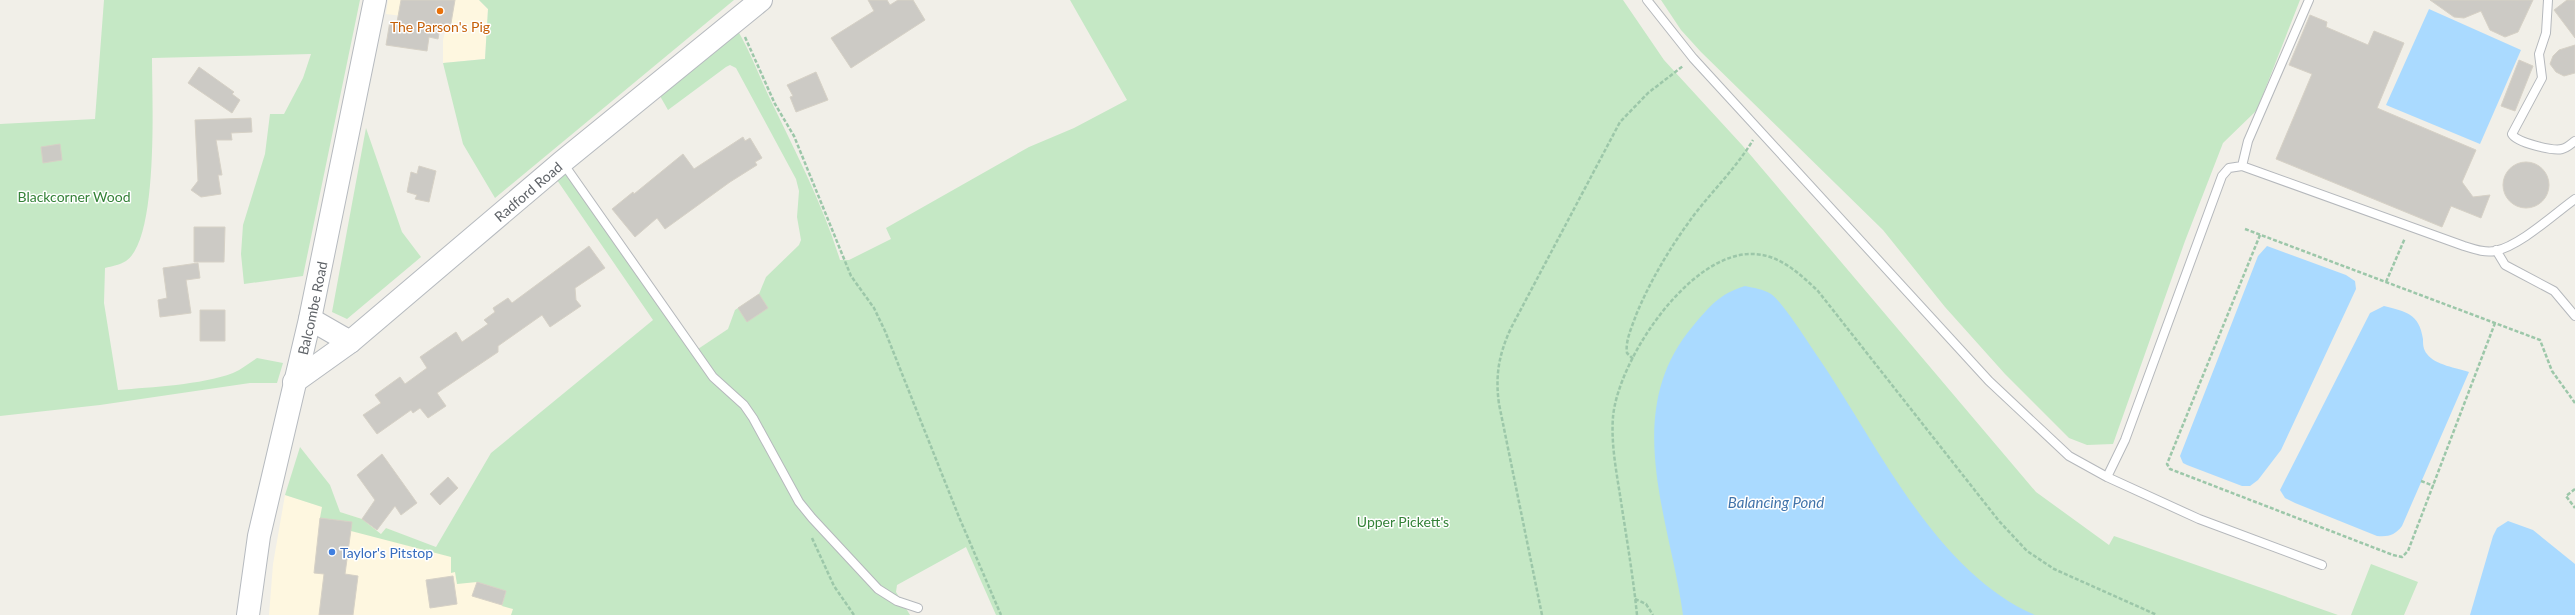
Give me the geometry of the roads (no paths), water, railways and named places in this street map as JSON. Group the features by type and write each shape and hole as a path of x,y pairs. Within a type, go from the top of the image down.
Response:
{"street":[{"name":"Balcombe Road","path":"248,615 259,536 310,319 375,0"},
{"name":"Radford Road","path":"294,382 350,342 562,162 761,0"},
{"path":"310,319 350,342"}],"lane":[{"path":"1648,0 1693,58 1989,381 2070,456 2107,477 2200,519 2322,565"},
{"path":"2242,166 2248,142 2309,0"},
{"path":"2548,0 2546,33 2539,54 2542,78 2512,134 2515,139 2524,144 2558,150 2564,149 2575,141"},
{"path":"562,162 713,377 744,405 753,418 804,509 874,586 897,601 918,608"},
{"path":"2107,477 2125,440 2222,176 2228,168 2242,166 2472,249 2496,250 2521,238 2575,198"},
{"path":"2496,250 2505,265 2554,291 2575,316"}],"water":[{"path":"2429,9 2521,50 2480,144 2386,105"},
{"path":"2267,246 2346,275 2355,281 2356,289 2281,450 2258,480 2250,486 2242,486 2187,465 2183,463 2180,456 2258,256"},
{"name":"Balancing Pond","path":"1745,286 1768,292 1782,305 1818,357 1886,465 1911,502 1938,537 1967,569 1999,595 2035,615 1683,615 1677,578 1661,504 1656,466 1654,430 1659,394 1671,359 1693,326 1710,307 1722,297"},
{"path":"2384,306 2405,312 2415,319 2421,330 2425,350 2431,358 2435,361 2469,372 2402,526 2397,532 2388,536 2377,536 2295,503 2285,498 2280,490 2370,313"},
{"path":"2508,521 2533,530 2575,564 2575,615 2470,615 2493,536 2497,528"}],"place":[{"name":"The Parson's Pig","path":"440,11"},
{"name":"Taylor's Pitstop","path":"332,552"}],"park label":[{"name":"Blackcorner Wood","path":"74,196"},
{"name":"Upper Pickett's","path":"1403,521"}]}
